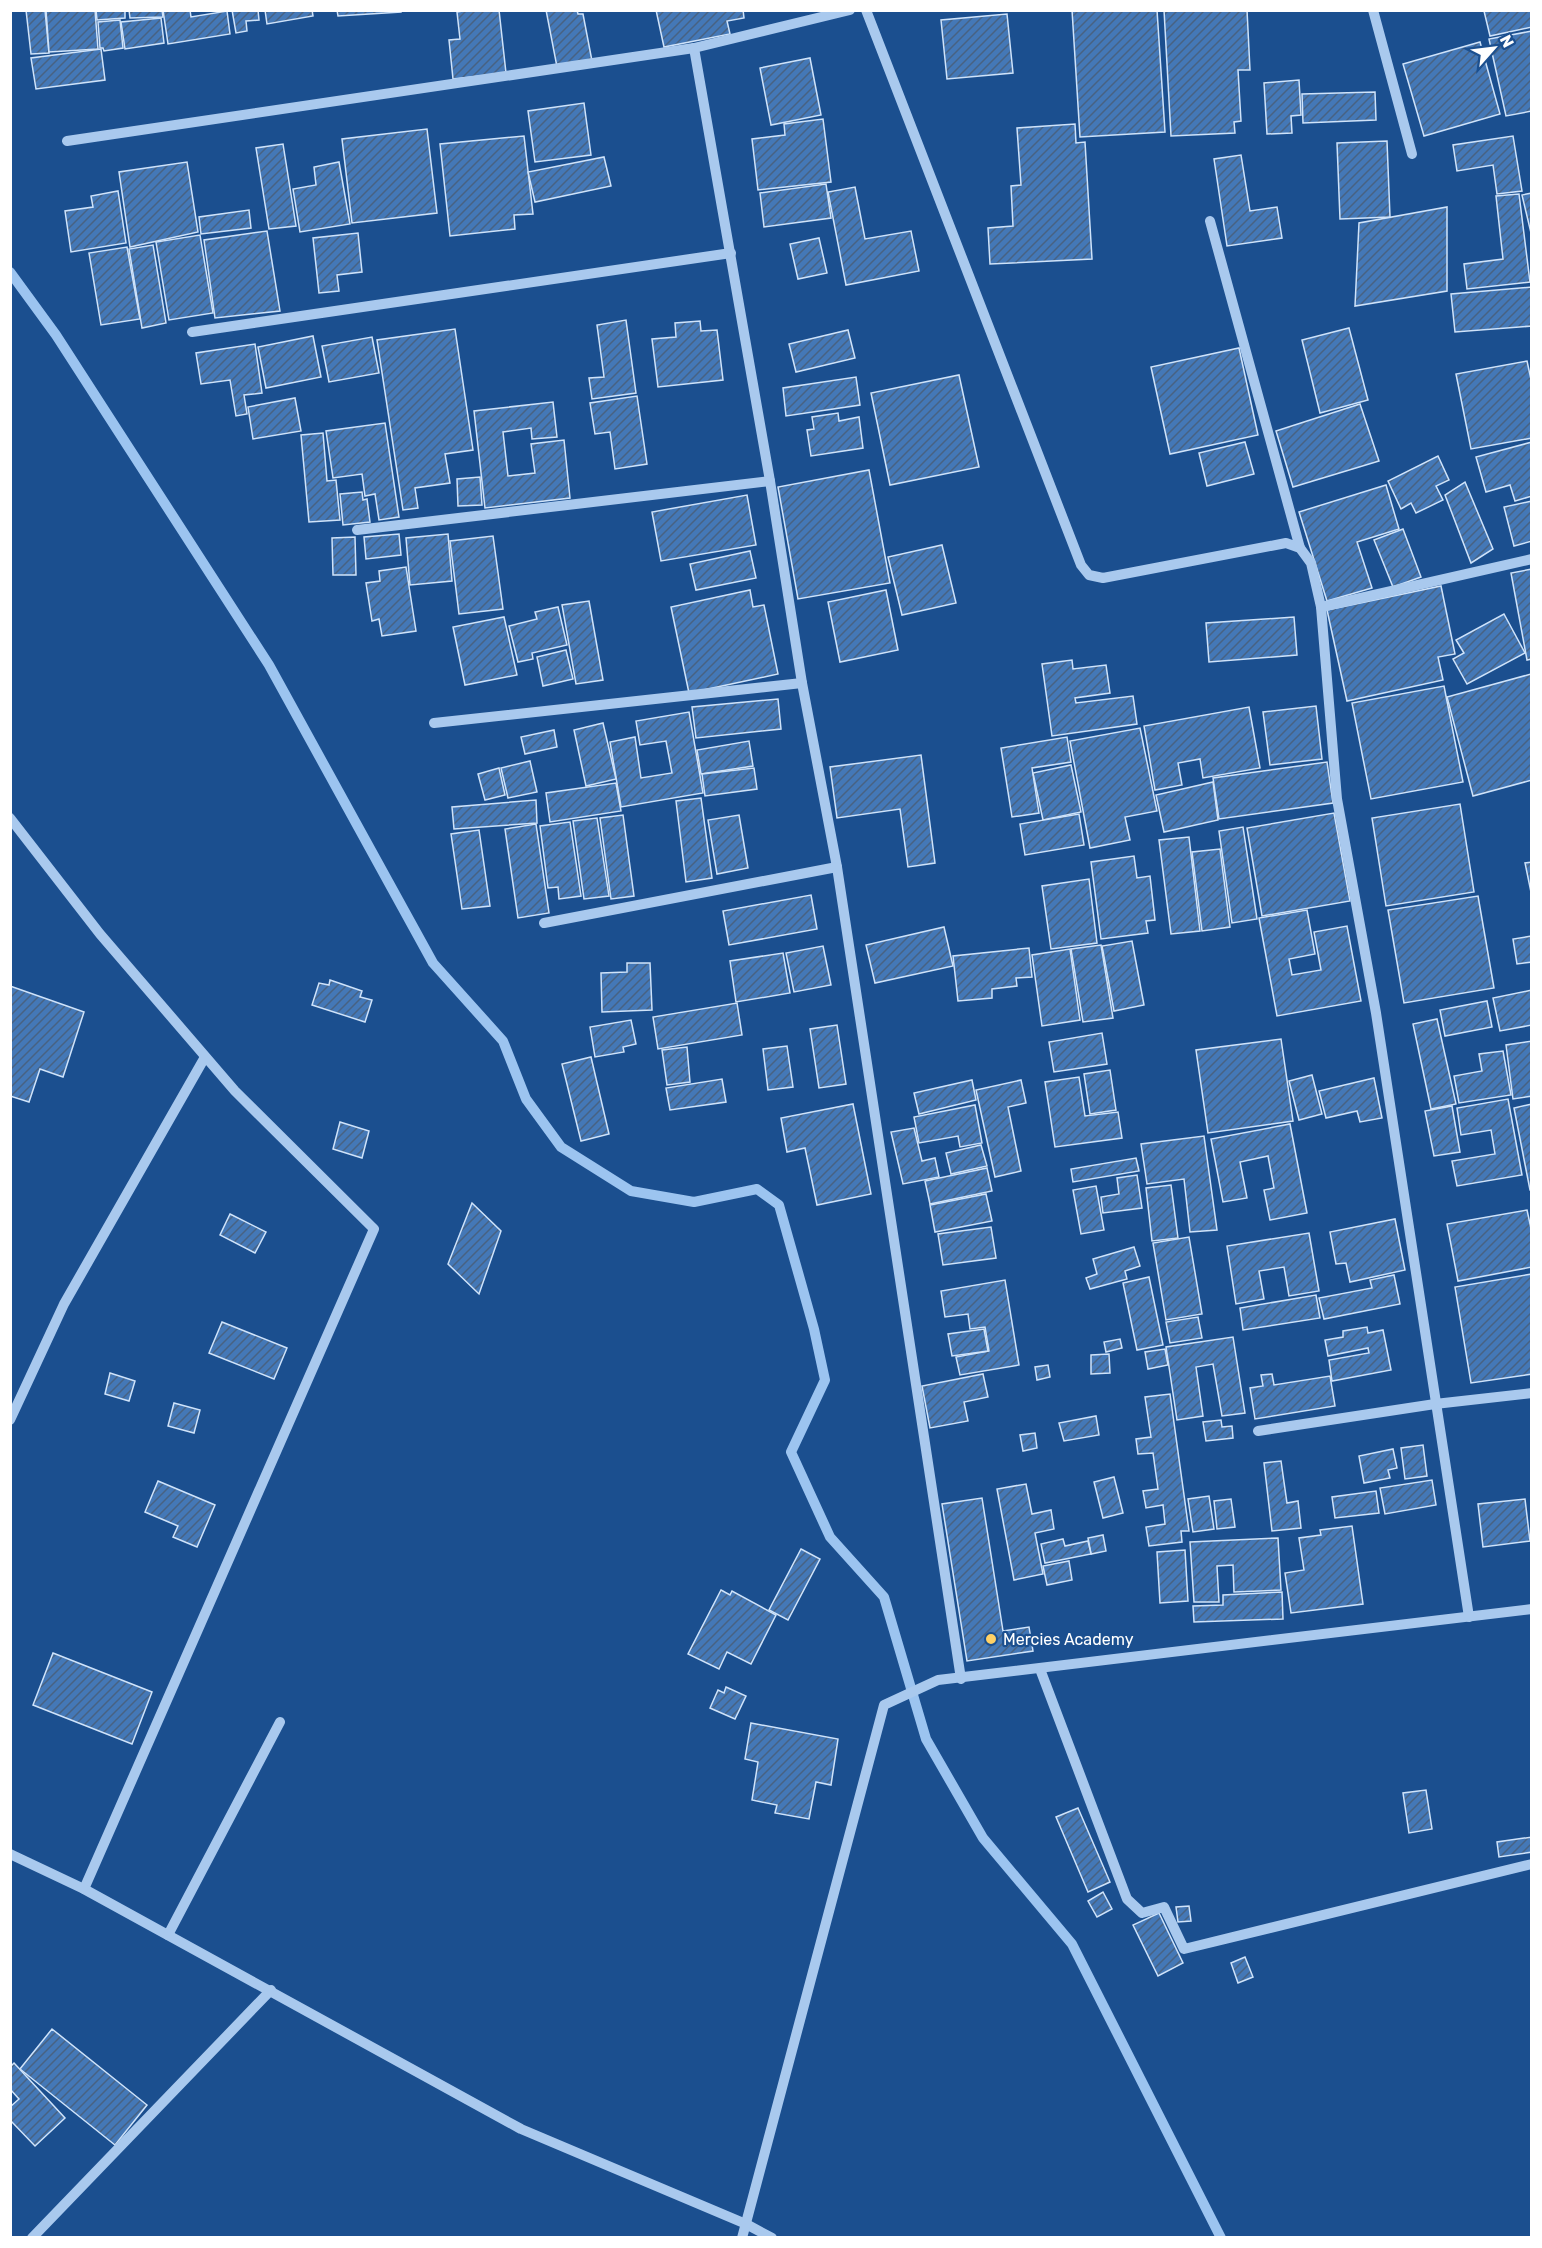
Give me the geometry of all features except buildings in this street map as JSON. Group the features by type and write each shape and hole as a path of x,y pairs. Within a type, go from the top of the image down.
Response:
{"street":[{"path":"67,141 694,48 850,10"},
{"path":"866,10 1081,565 1089,575 1103,578 1286,543 1300,548"},
{"path":"1373,10 1412,154"},
{"path":"694,48 770,481 802,683 837,867 961,1679"},
{"path":"1210,221 1300,548 1311,563 1321,607 1337,799 1376,1013 1468,1617"},
{"path":"192,332 730,253"},
{"path":"357,530 770,481"},
{"path":"1321,607 1532,559"},
{"path":"434,723 802,683"},
{"path":"10,818 100,934 235,1091 374,1229 84,1889"},
{"path":"544,923 837,867"},
{"path":"10,1420 64,1304 205,1057"},
{"path":"1258,1431 1436,1404 1532,1393"},
{"path":"742,2238 884,1705 938,1680 1532,1609"},
{"path":"1040,1669 1127,1899 1142,1913 1164,1907 1184,1949 1532,1864"},
{"path":"168,1935 280,1722"},
{"path":"10,1854 84,1889 521,2129 746,2224 772,2238"},
{"path":"32,2238 271,1990"}],"waterway":[{"path":"10,272 56,335 269,665 433,963 503,1041 526,1099 561,1147 631,1191 694,1202 757,1189 779,1205 814,1329 825,1380 791,1452 830,1537 884,1597 926,1739 983,1838 1072,1944 1221,2238"}],"place":[{"name":"Mercies Academy","path":"991,1639"}]}
